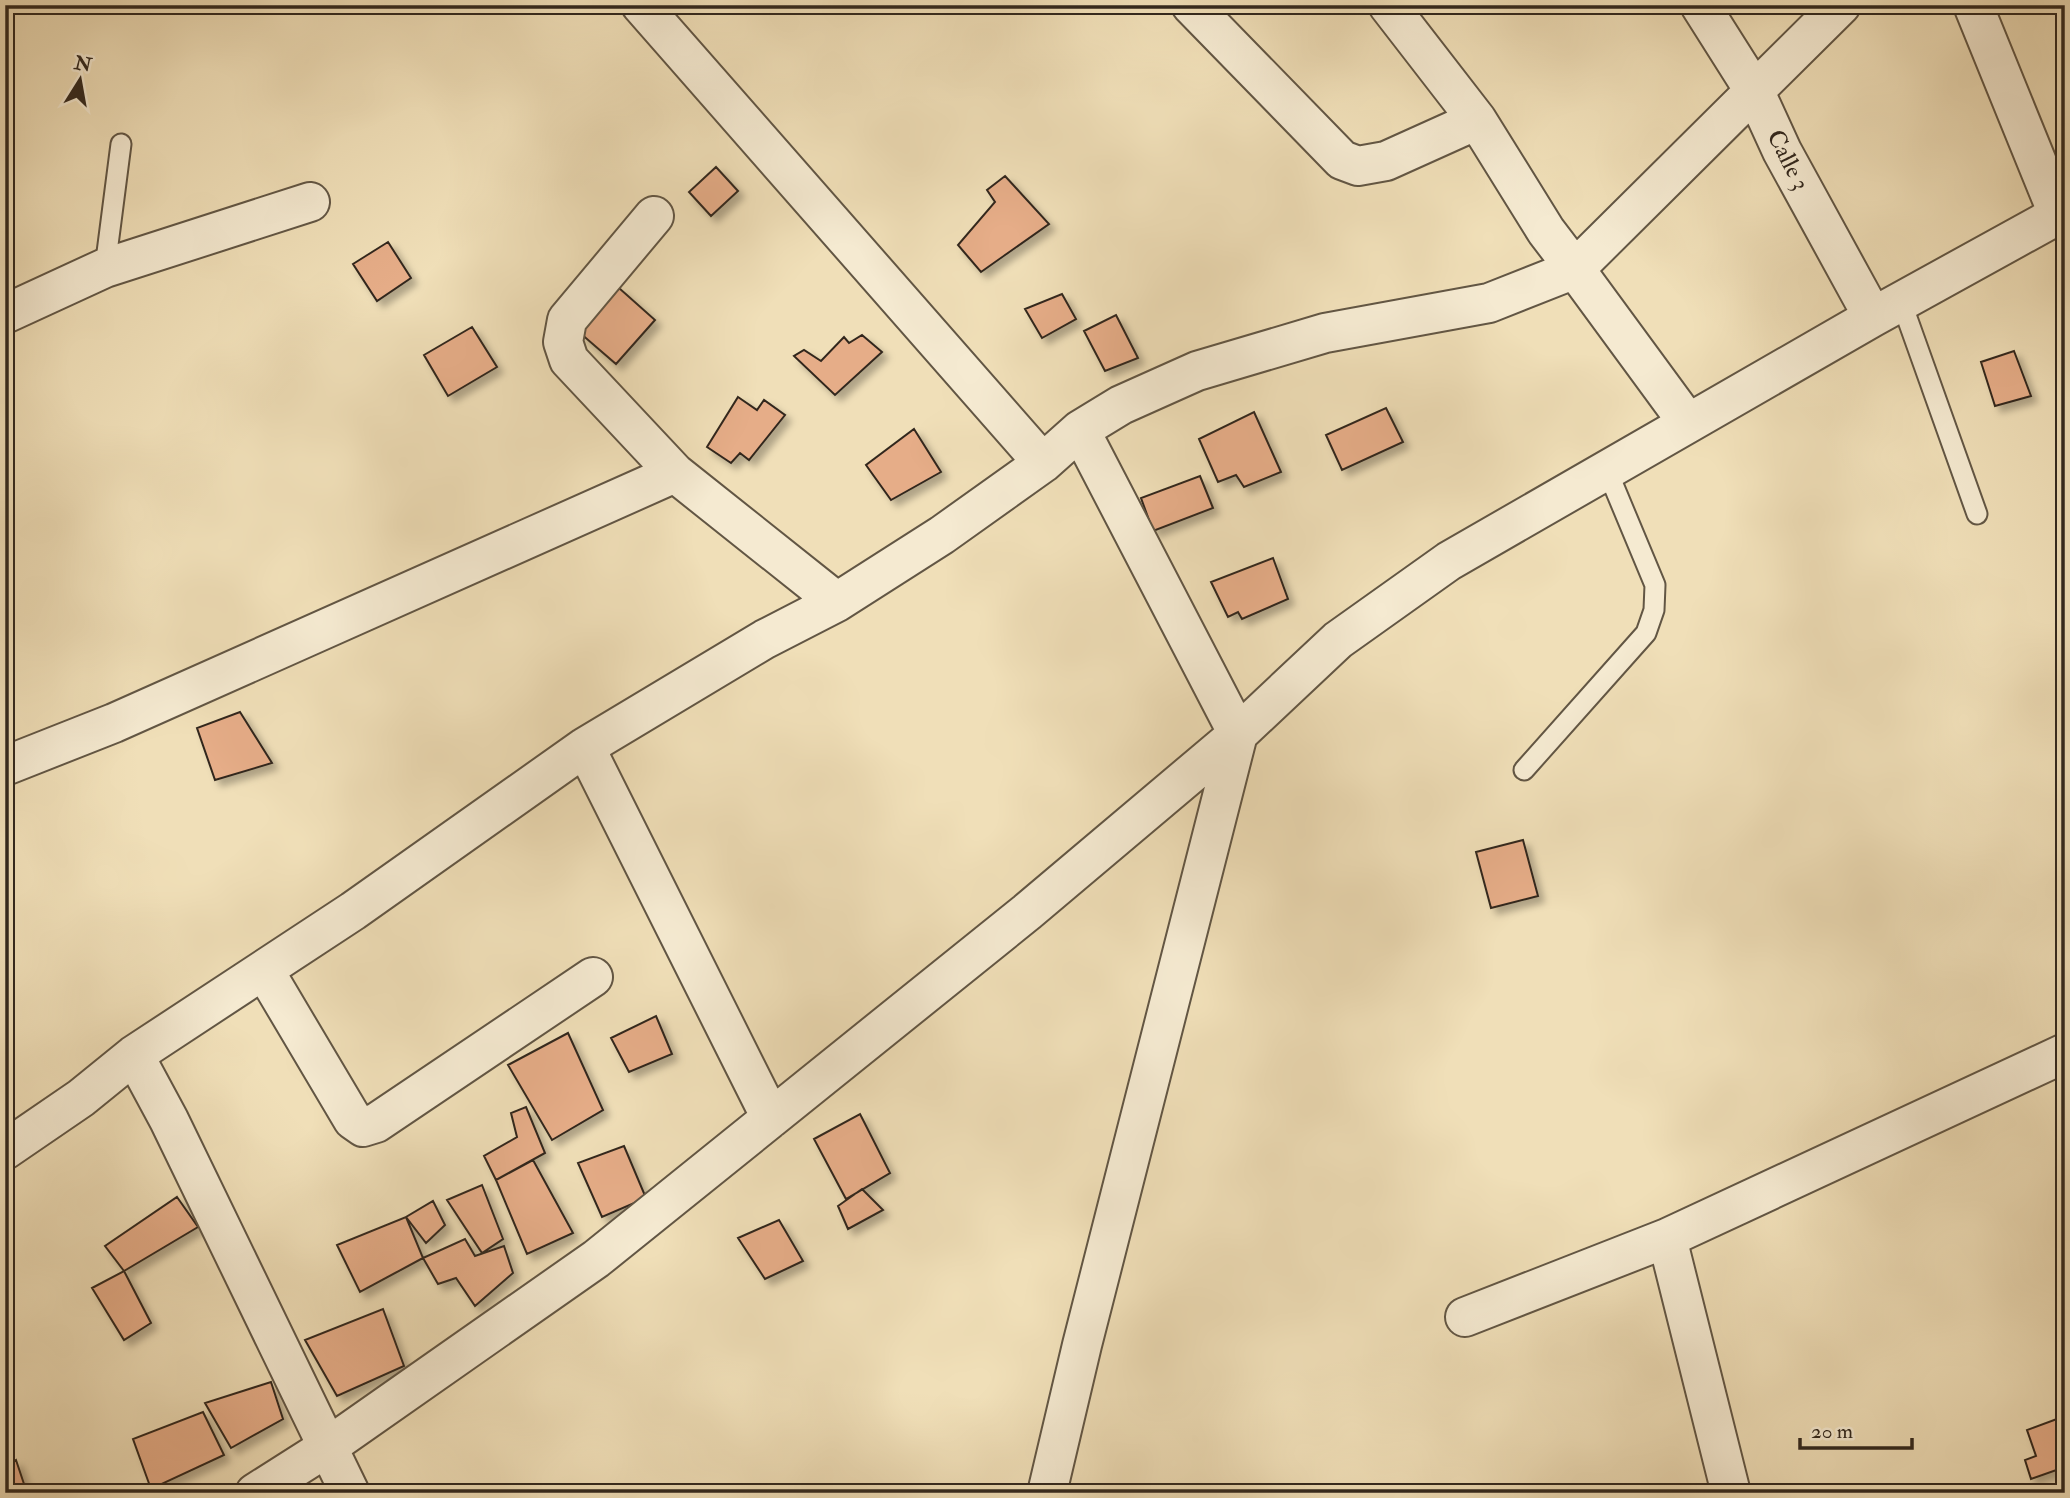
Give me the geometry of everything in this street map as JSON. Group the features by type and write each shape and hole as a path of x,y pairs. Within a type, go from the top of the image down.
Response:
{"street":[{"path":"641,5 1043,463"},
{"path":"1191,5 1342,160 1358,166 1386,161 1477,120"},
{"path":"1388,5 1477,120 1546,231 1688,423"},
{"name":"Calle 3","path":"1700,5 1755,92 1782,151 1887,309"},
{"path":"5,1150 81,1098 134,1055 353,911 585,747 765,639 837,602 942,535 1043,463 1080,430 1121,405 1197,371 1325,333 1489,303 1576,269 1841,5"},
{"path":"256,1493 329,1446 596,1259 1027,912 1238,734 1338,640 1449,561 1887,309 2062,212 1973,5"},
{"path":"5,314 105,268 310,202"},
{"path":"654,216 567,320 563,342 569,360 675,473 837,602"},
{"path":"1047,1493 1082,1345 1238,734 1080,430"},
{"path":"5,766 114,723 675,473"},
{"path":"585,747 772,1118"},
{"path":"264,970 352,1121 363,1127 376,1123 593,977"},
{"path":"134,1055 350,1493"},
{"path":"1465,1317 1667,1238 2064,1057"},
{"path":"1667,1238 1731,1493"}],"lane":[{"path":"105,268 121,144"},
{"path":"1887,309 1977,514"},
{"path":"1524,770 1646,633 1654,610 1655,585 1607,470"}],"building":[{"path":"716,167 738,191 711,216 689,192"},
{"path":"1005,176 1049,224 981,272 958,245 995,202 987,190"},
{"path":"388,242 411,278 377,301 353,264"},
{"path":"619,288 655,320 616,364 580,333"},
{"path":"1062,294 1076,319 1042,338 1025,309"},
{"path":"1116,315 1138,358 1105,371 1084,331"},
{"path":"472,327 497,367 448,396 424,355"},
{"path":"862,335 882,352 835,395 794,356 804,350 821,361 844,337 849,343"},
{"path":"2014,351 2031,396 1995,406 1981,362"},
{"path":"738,397 757,410 764,400 785,415 749,460 740,453 731,463 707,447"},
{"path":"1386,408 1403,442 1342,470 1326,435"},
{"path":"1254,412 1281,472 1244,487 1236,475 1218,482 1199,439"},
{"path":"914,429 941,472 891,500 866,465"},
{"path":"1200,476 1213,508 1153,531 1141,498"},
{"path":"1273,558 1288,599 1242,619 1238,612 1228,617 1211,582"},
{"path":"240,712 272,763 215,780 197,728"},
{"path":"1523,840 1538,896 1491,908 1476,852"},
{"path":"656,1016 672,1054 629,1072 611,1038"},
{"path":"568,1033 603,1110 552,1140 508,1065"},
{"path":"526,1107 545,1153 496,1180 484,1156 517,1137 511,1113"},
{"path":"860,1114 890,1173 846,1199 814,1139"},
{"path":"624,1146 646,1198 602,1217 578,1163"},
{"path":"533,1160 573,1233 527,1254 496,1180"},
{"path":"482,1185 503,1239 482,1253 447,1200"},
{"path":"862,1189 883,1210 848,1229 838,1206"},
{"path":"177,1197 198,1227 124,1271 105,1246"},
{"path":"433,1201 445,1225 426,1243 406,1217"},
{"path":"406,1217 423,1258 360,1292 337,1245"},
{"path":"779,1220 803,1261 765,1279 738,1238"},
{"path":"465,1239 475,1256 504,1246 513,1273 475,1306 456,1278 438,1284 423,1258"},
{"path":"124,1271 151,1323 124,1340 92,1288"},
{"path":"383,1309 404,1366 337,1396 305,1340"},
{"path":"271,1382 283,1419 231,1448 205,1403"},
{"path":"203,1412 224,1455 151,1489 133,1439"},
{"path":"2065,1416 2065,1467 2031,1479 2025,1460 2036,1456 2027,1430"},
{"path":"16,1460 27,1493 5,1493 5,1466"}]}
